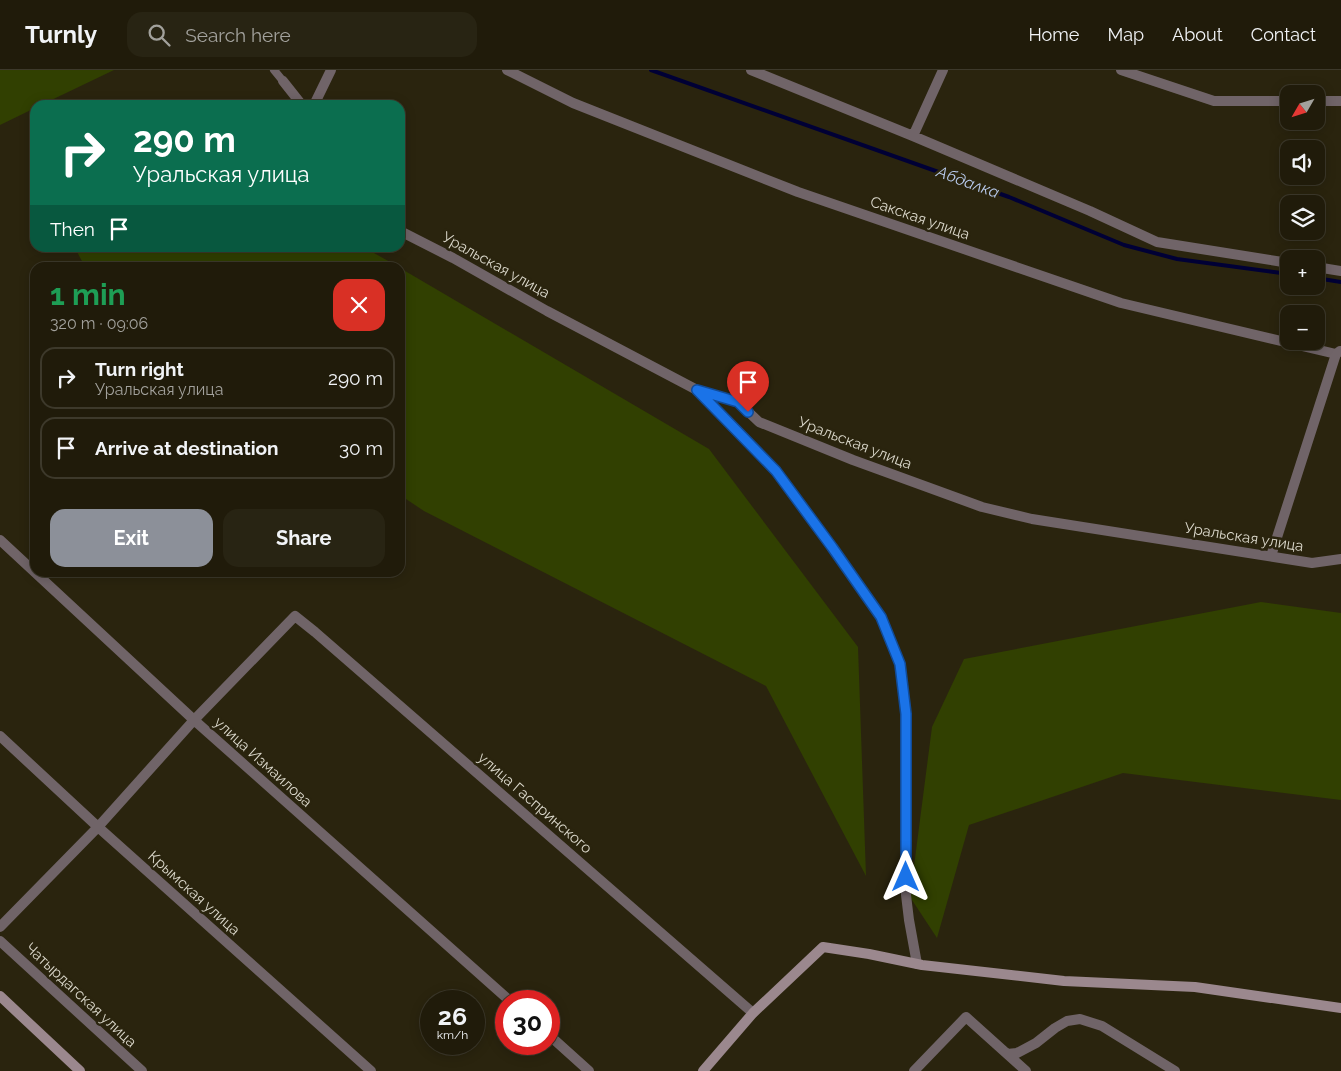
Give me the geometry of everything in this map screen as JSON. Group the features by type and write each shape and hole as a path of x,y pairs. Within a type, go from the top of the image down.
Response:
{"main road":[{"path":"703,1071 753,1013 823,947 917,964 1064,982 1195,987 1341,1008"},
{"path":"0,996 80,1071"}],"street":[{"path":"316,100 331,70"},
{"name":"Сакская улица","path":"507,70 573,103 798,192 1112,300 1338,352"},
{"path":"751,70 913,136 1090,211 1157,242 1280,261"},
{"path":"913,136 942,70"},
{"path":"1121,70 1214,101 1280,101"},
{"path":"283,81 298,100"},
{"path":"1325,101 1341,101"},
{"name":"Уральская улица","path":"405,234 697,390 738,402 759,422 853,460 982,507 1032,519 1312,563 1341,559"},
{"path":"1325,268 1341,271"},
{"path":"1271,556 1338,352"},
{"path":"697,390 776,471 881,617 900,664 906,714 906,895 917,964"},
{"name":"улица Измаилова","path":"0,540 30,568"},
{"name":"улица Измаилова","path":"40,577 194,720 498,990"},
{"name":"улица Гаспринского","path":"194,720 295,616 753,1013"},
{"path":"0,927 98,827 194,720"},
{"name":"Крымская улица","path":"0,736 98,827 371,1071"},
{"name":"Чатырдагская улица","path":"0,940 142,1071"},
{"path":"914,1071 966,1017 1026,1071"},
{"path":"1008,1054 1017,1053 1036,1043 1067,1021 1080,1019 1102,1026 1175,1071"},
{"path":"560,1046 589,1071"}],"lane":[{"path":"274,70 283,81"}],"green space":[{"path":"0,70 114,70 51,100 30,100 30,110 0,125"},
{"path":"77,252 372,252 390,262 82,262"},
{"path":"405,271 709,449 858,647 866,876 766,686 424,511 405,498"},
{"path":"1261,602 1341,613 1341,800 1123,773 969,825 937,938 910,897 932,727 964,659"}],"waterway":[{"name":"Абдалка","path":"651,70 1009,197 1124,245 1177,259 1280,273"},
{"name":"Абдалка","path":"1325,279 1341,282"}],"route":[{"path":"748,412 738,402 697,390 776,471 881,617 900,664 906,714 906,877"}]}
